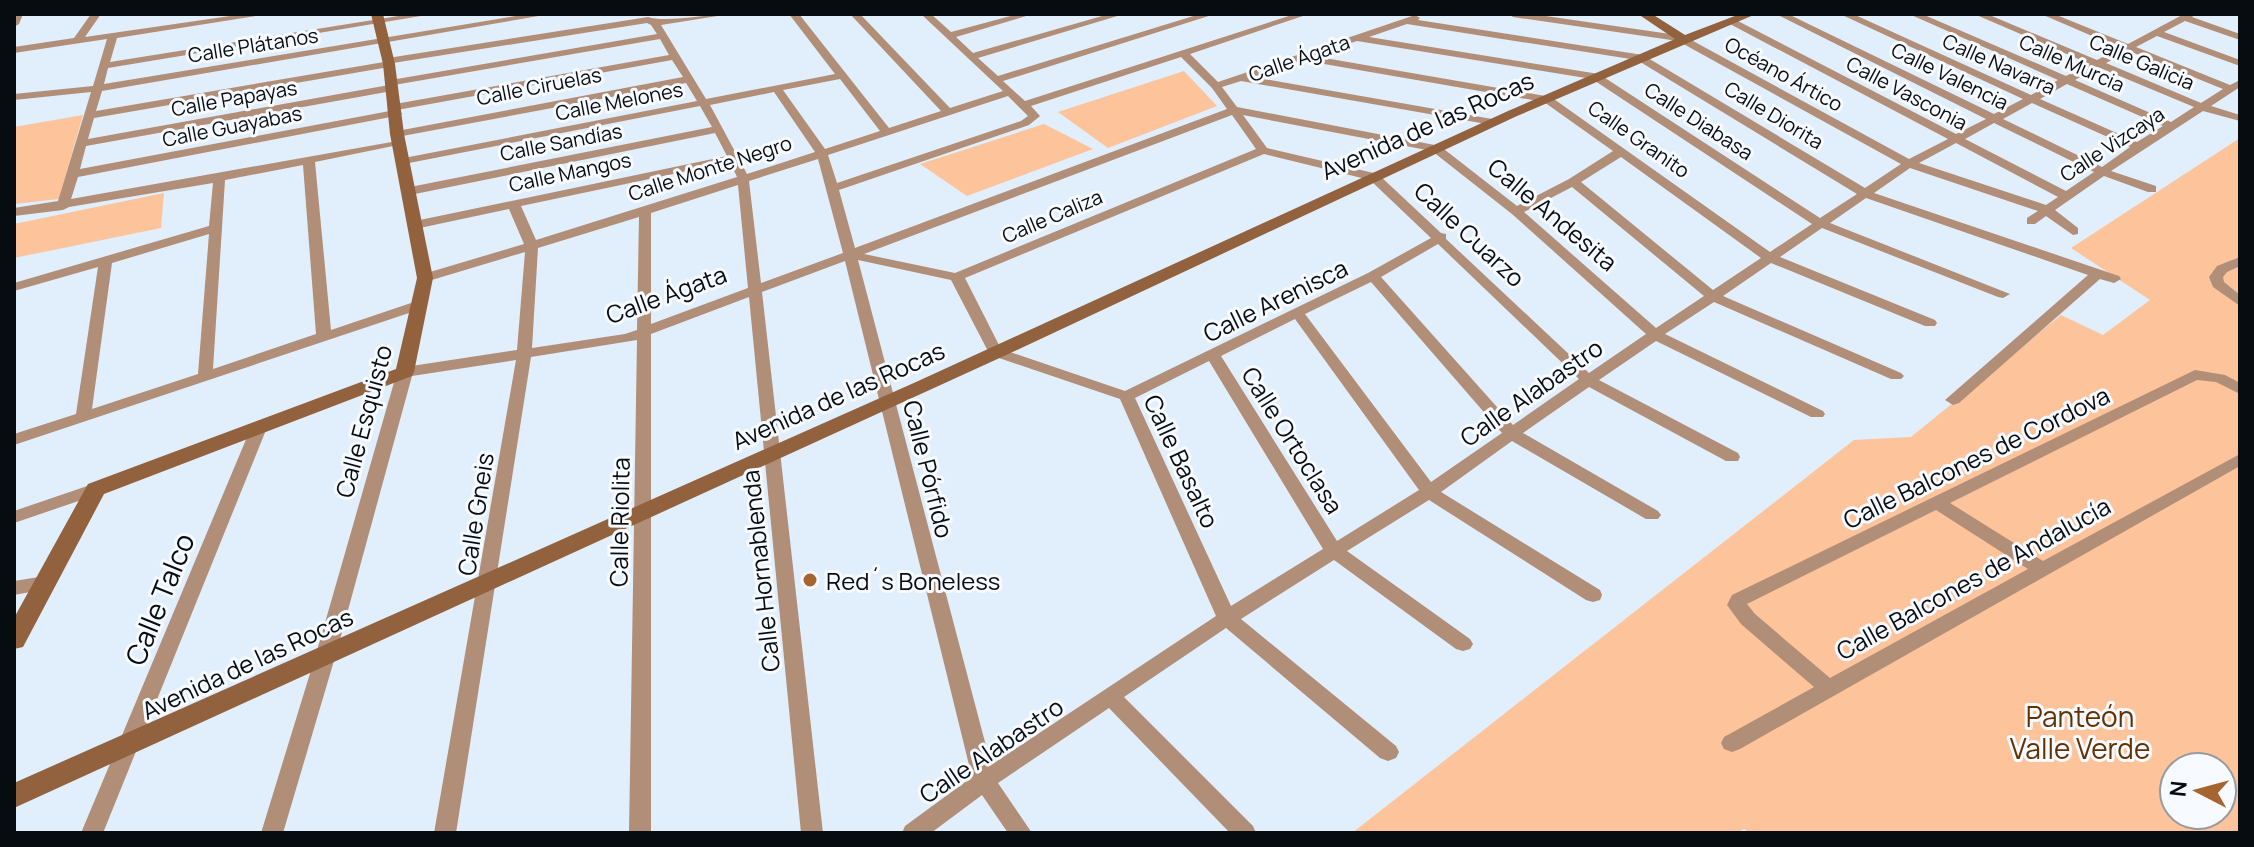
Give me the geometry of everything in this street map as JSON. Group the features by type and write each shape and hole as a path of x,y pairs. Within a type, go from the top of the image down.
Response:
{"street":[{"path":"14,24 18,14"},
{"path":"78,40 96,14"},
{"path":"156,29 165,14"},
{"path":"14,50 230,16 263,14"},
{"path":"103,66 378,18 428,14"},
{"name":"Calle Plátanos","path":"14,97 100,88 545,14"},
{"path":"92,115 388,63 592,20 643,19 658,30 725,14"},
{"path":"794,14 886,132"},
{"path":"855,14 947,112"},
{"path":"949,36 1028,14"},
{"path":"970,57 1119,14"},
{"path":"1023,105 1304,14"},
{"name":"Calle Ágata","path":"1216,86 1427,14"},
{"path":"1513,14 1681,38"},
{"name":"Océano Ártico","path":"1644,14 1681,38 1909,164 2045,209 2073,231"},
{"name":"Avenida de las Rocas","path":"14,796 888,403 1492,122 1681,38 1750,14"},
{"name":"Calle Valencia","path":"1781,14 2101,171 2152,189"},
{"name":"Calle Navarra","path":"1845,14 2138,147"},
{"name":"Calle Murcia","path":"1914,14 2172,126"},
{"name":"Calle Galicia","path":"1979,14 2202,107 2240,118"},
{"path":"2046,14 2236,86"},
{"path":"833,188 1033,119 1035,113 994,80 930,15"},
{"path":"2188,16 2240,37"},
{"name":"Calle Alabastro","path":"913,833 984,781 1227,618 1429,492 1588,380 1909,164 2188,16"},
{"path":"994,80 1206,17"},
{"name":"Calle Esquisto","path":"272,833 405,372 425,278 378,18"},
{"name":"Calle Diorita","path":"1406,21 1640,57 1866,194 2114,279"},
{"name":"Calle Vasconia","path":"1731,21 2066,196"},
{"path":"1230,27 1244,33"},
{"name":"Calle Hornablenda","path":"658,30 719,129 743,178 812,833"},
{"name":"Calle Papayas","path":"83,143 392,85 658,30"},
{"path":"2157,33 2240,63"},
{"path":"63,206 113,35"},
{"name":"Calle Diabasa","path":"1357,38 1595,76 1819,223 2003,294"},
{"path":"1183,53 1216,86 1263,150"},
{"name":"Calle Guayabas","path":"73,174 673,57"},
{"name":"Calle Granito","path":"1300,57 1547,99 1769,257 1930,323"},
{"name":"Calle Melones","path":"404,161 840,76"},
{"path":"1243,78 1492,122"},
{"name":"Calle Ciruelas","path":"14,212 63,206 309,161 398,138 689,79"},
{"name":"Calle Vizcaya","path":"2031,221 2101,171 2236,86"},
{"name":"Calle Pórfido","path":"776,88 822,153 833,188 984,781"},
{"name":"Calle Monte Negro","path":"425,278 532,247 1008,93"},
{"name":"Calle Ágata","path":"14,517 258,430 405,372 611,343 645,332 1234,110"},
{"name":"Calle Andesita","path":"1234,110 1436,148 1516,211 1657,336 1817,414"},
{"name":"Calle Sandías","path":"410,191 719,129"},
{"name":"Calle Cuarzo","path":"1263,150 1374,177 1441,237 1588,380 1732,457"},
{"name":"Calle Caliza","path":"956,277 1263,150"},
{"path":"1516,211 1573,182 1622,151"},
{"name":"Calle Mangos","path":"415,225 734,158"},
{"path":"309,161 324,338"},
{"path":"205,378 219,178"},
{"path":"1573,182 1712,296 1896,376"},
{"name":"Calle Gneis","path":"445,833 524,355 532,247 514,205"},
{"name":"Calle Riolita","path":"640,833 645,211"},
{"path":"14,287 217,228"},
{"name":"Calle Arenisca","path":"1126,396 1298,314 1441,237"},
{"path":"851,254 956,277 963,285 995,352"},
{"path":"2240,261 2222,269 2216,277 2218,284 2240,302"},
{"path":"83,418 105,262"},
{"path":"1953,400 2097,274"},
{"path":"1373,276 1512,434 1652,515"},
{"path":"14,440 419,305"},
{"path":"1298,314 1429,492 1593,595"},
{"name":"Calle Basalto","path":"995,352 1126,396 1227,618"},
{"name":"Calle Ortoclasa","path":"1213,355 1333,550"},
{"name":"Calle Balcones de Cordova","path":"1828,688 1748,619 1737,605 1745,596 2195,375 2212,375 2240,389"},
{"name":"Calle Talco","path":"92,833 258,430"},
{"name":"Calle Balcones de Andalucía","path":"1732,743 2040,568 2173,499 2240,459"},
{"path":"14,640 96,489"},
{"path":"1937,503 2040,568"},
{"path":"1333,550 1463,644"},
{"path":"14,588 45,583"},
{"path":"1227,618 1388,752"},
{"path":"1111,697 1245,833"},
{"path":"984,781 1021,833"}],"green space":[{"path":"1184,71 1217,106 1108,148 1058,112"},
{"path":"83,115 59,199 14,204 14,127"},
{"path":"1044,124 1093,149 967,196 920,164"},
{"name":"Panteón Valle Verde","path":"2240,138 2240,833 1750,833 1744,829 1737,833 1352,833 1854,440 1911,437 2061,315 2103,335 2150,300 2071,248"},
{"path":"164,193 161,228 14,258 14,224"}],"place":[{"name":"Red´s Boneless","path":"810,580"}]}
